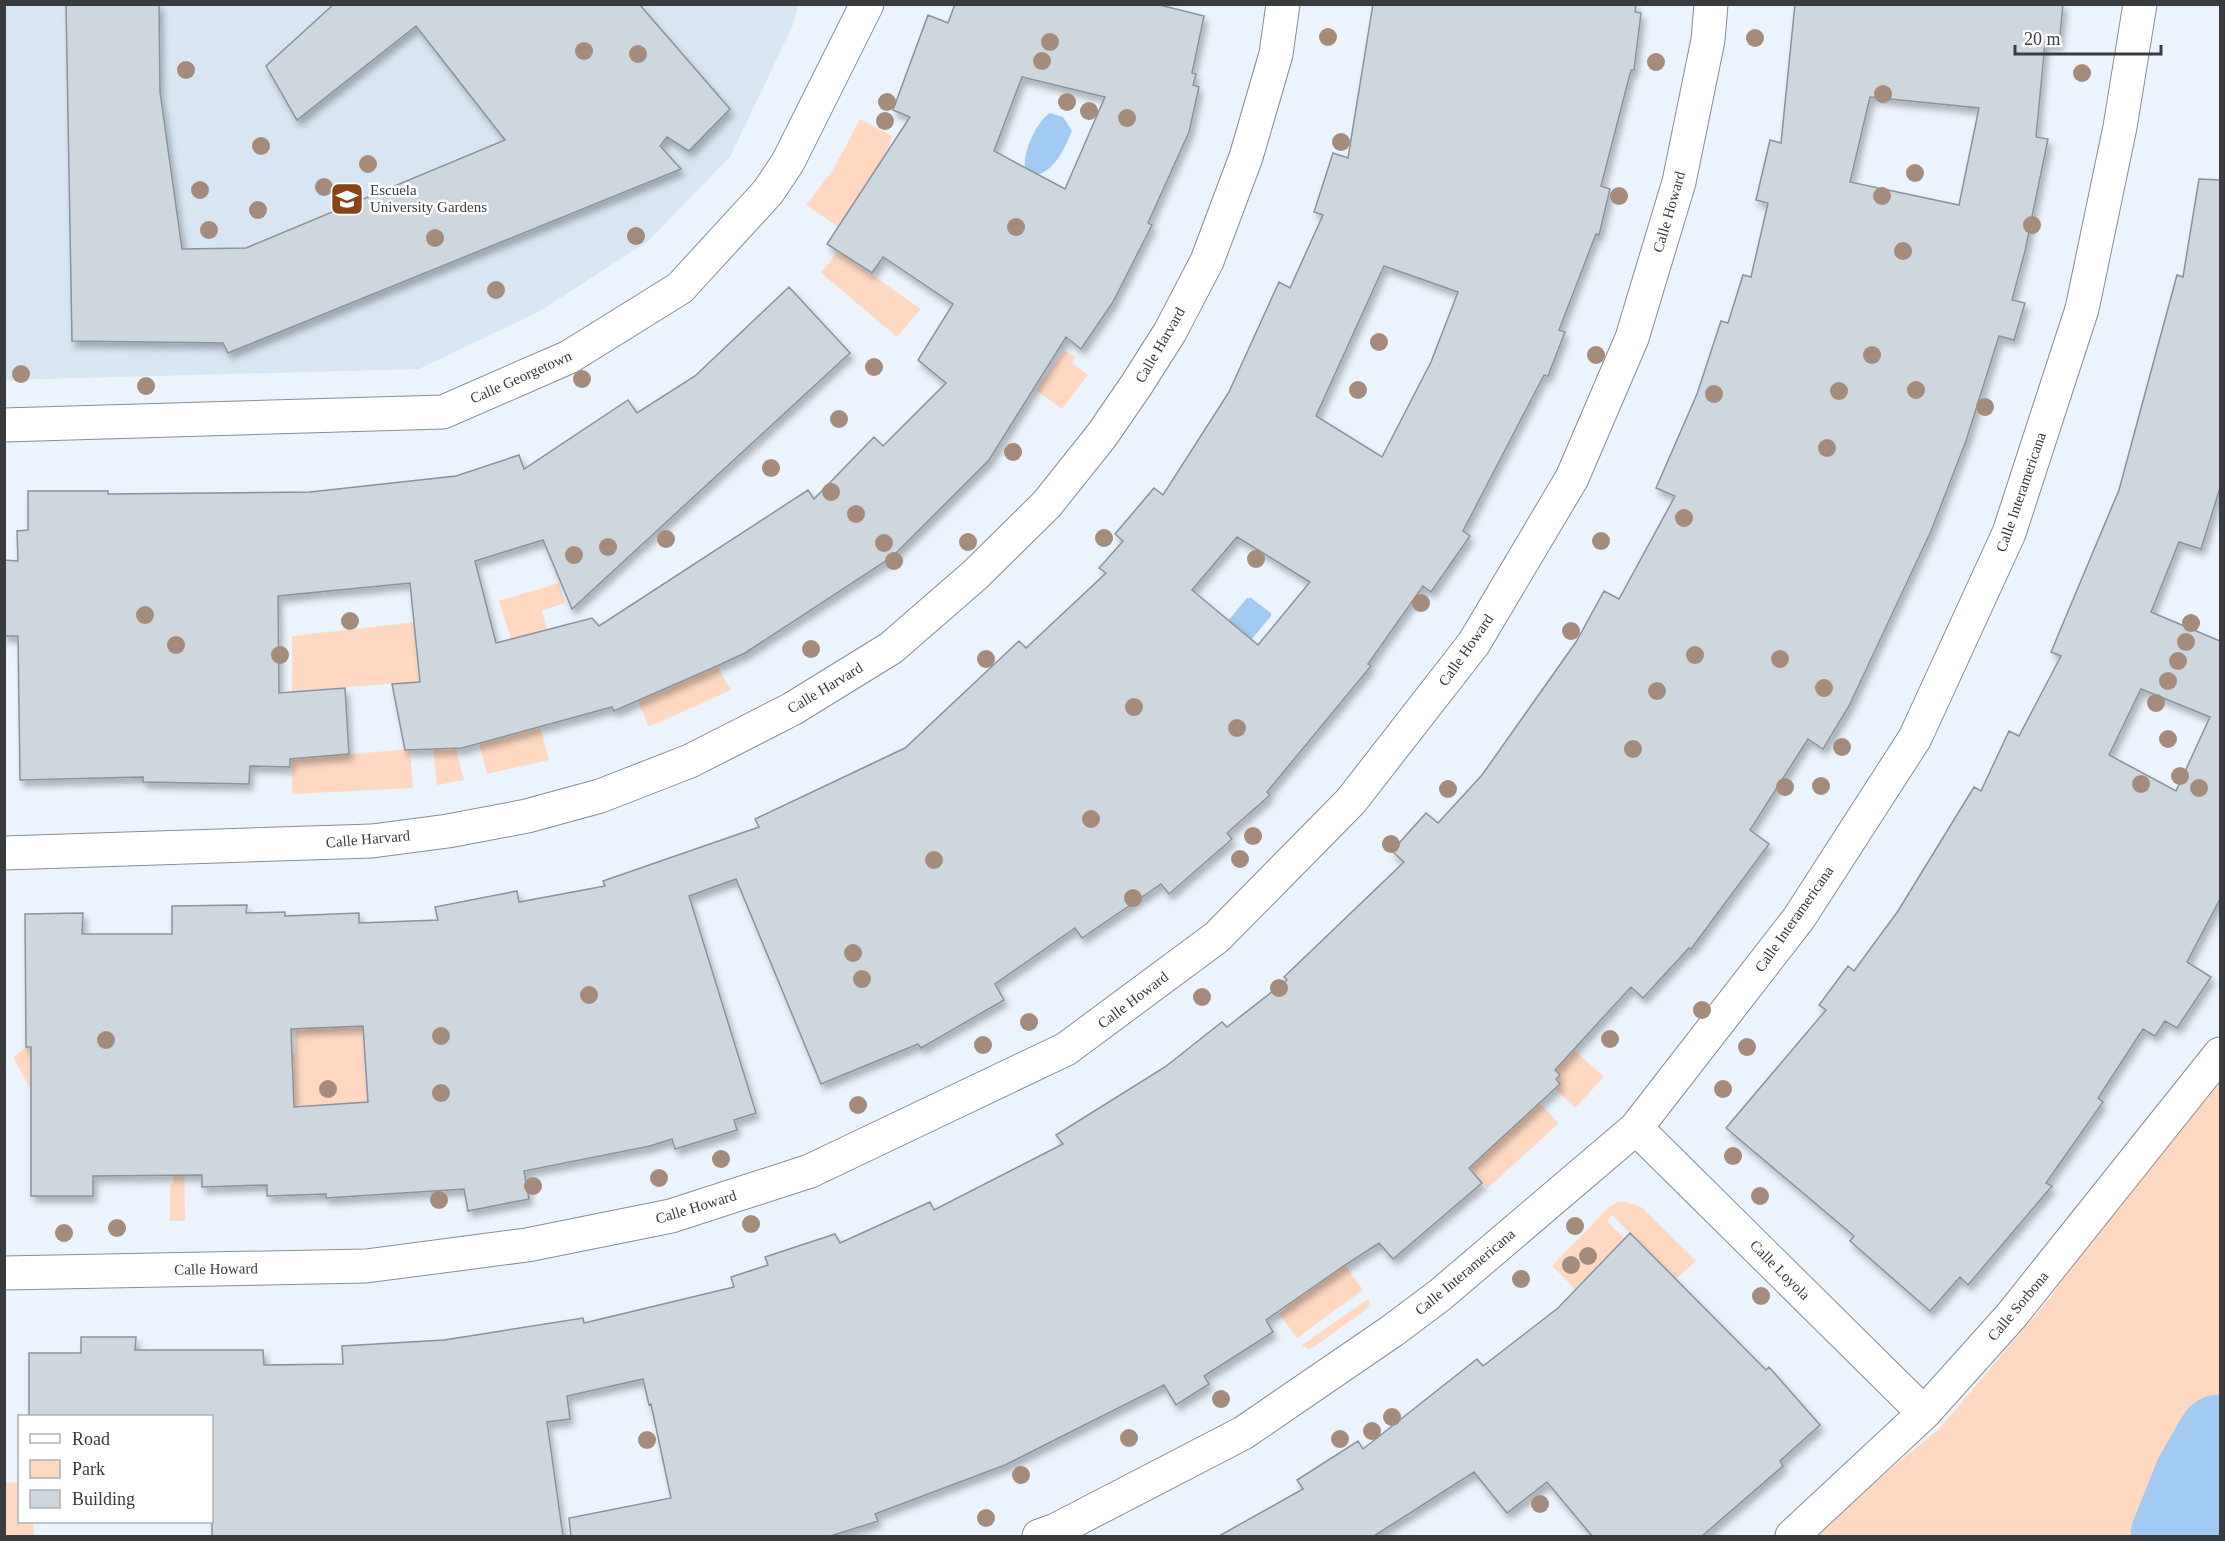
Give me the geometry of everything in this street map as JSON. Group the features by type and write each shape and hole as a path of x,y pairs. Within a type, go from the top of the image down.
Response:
{"street":[{"name":"Calle Georgetown","path":"4,425 442,412 569,357 680,288 768,192 788,162 867,4"},
{"name":"Calle Harvard","path":"4,853 372,841 448,831 527,816 600,796 690,761 792,709 891,648 975,575 1047,504 1108,427 1170,332 1207,261 1246,157 1276,54 1283,4"},
{"name":"Calle Howard","path":"4,1273 366,1266 527,1245 671,1216 810,1171 1066,1049 1208,944 1350,801 1474,643 1572,478 1632,338 1679,182 1708,40 1710,4"},
{"name":"Calle Interamericana","path":"1039,1536 1077,1519 1253,1427 1440,1295 1636,1128 1799,918 1915,738 2009,533 2082,309 2120,127 2140,4"},
{"name":"Calle Sorbona","path":"1792,1536 1924,1413 2011,1316 2220,1054"},
{"name":"Calle Loyola","path":"1636,1128 1924,1413"}],"shaded area":[{"name":"Escuela University Gardens","path":"4,5 798,5 793,25 730,157 647,242 538,312 419,369 5,380"}],"green space":[{"path":"860,119 892,136 886,154 838,227 806,205 833,170"},
{"path":"838,251 921,309 897,337 821,273"},
{"path":"1064,351 1076,357 1072,363 1088,375 1062,409 1036,390"},
{"path":"559,583 565,603 542,611 547,629 511,639 499,601"},
{"path":"426,621 486,741 540,727 549,760 487,774 477,736 454,742 464,780 437,785 433,748 412,682 324,689 329,756 410,749 413,788 292,794 292,636"},
{"path":"717,666 731,690 649,727 638,701"},
{"path":"296,1020 302,1029 363,1026 364,1051 397,1050 403,1100 294,1110 183,1093 185,1221 170,1221 170,1185 173,1184 174,1175 171,1111 31,1090 13,1057 26,1047 93,1047 153,1057 295,1054"},
{"path":"1554,1031 1604,1077 1575,1108 1555,1088 1560,1084 1556,1079 1559,1075 1528,1042 1539,1103 1559,1123 1488,1188 1385,1072"},
{"path":"2220,1065 2220,1402 2197,1414 2171,1448 2130,1536 1816,1536 1939,1429 2050,1298 2100,1226"},
{"path":"1619,1202 1641,1207 1696,1261 1676,1279 1612,1215 1607,1221 1624,1238 1575,1289 1552,1266 1610,1206"},
{"path":"1345,1265 1363,1290 1297,1338 1279,1314"},
{"path":"1368,1299 1370,1303 1368,1308 1314,1347 1308,1349 1302,1345"},
{"path":"18,1482 18,1523 33,1523 34,1536 5,1536 5,1483"}],"water":[{"path":"1050,113 1063,117 1072,131 1054,164 1035,175 1025,167 1026,153 1036,129"},
{"path":"1247,598 1251,598 1271,613 1271,616 1231,664 1208,645"}],"building":[{"path":"66,4 159,4 160,92 182,249 246,248 505,140 416,26 297,120 266,66 334,4 639,4 730,109 689,151 667,137 660,146 681,169 228,353 223,343 72,341"},
{"path":"955,4 1156,4 1204,16 1192,73 1196,74 1193,85 1199,87 1189,132 1148,223 1152,225 1113,302 1081,349 1066,337 989,460 892,557 745,653 717,666 614,711 612,707 462,748 405,750 392,684 420,682 410,583 278,596 279,693 345,688 349,754 290,759 290,767 250,766 249,784 143,782 143,777 20,780 18,636 4,636 4,560 18,561 17,531 28,530 28,491 108,491 108,494 310,492 456,476 519,455 524,469 628,400 637,413 695,376 789,287 850,353 572,609 543,540 475,561 496,643 592,618 599,626 808,490 814,499 874,437 883,446 946,383 918,360 953,304 883,257 872,273 827,244 910,117 893,110 928,15 948,23","holes":["1022,77 1105,97 1065,189 994,151"]},
{"path":"1373,4 1636,4 1635,12 1641,13 1634,70 1631,70 1601,186 1610,189 1599,235 1596,234 1559,330 1565,332 1548,376 1544,375 1463,531 1470,536 1431,592 1423,586 1368,664 1371,666 1267,792 1270,795 1227,833 1232,839 1169,894 1161,884 1082,938 1075,928 995,984 1004,1000 921,1048 918,1044 821,1084 736,879 689,896 756,1113 734,1120 737,1130 675,1149 672,1139 650,1146 524,1171 529,1199 468,1211 464,1189 326,1198 326,1194 267,1196 267,1185 202,1187 202,1175 93,1176 93,1196 31,1196 31,1047 26,1047 25,914 83,913 82,934 172,934 172,906 247,905 246,913 285,912 285,916 359,913 359,923 438,920 435,907 517,891 519,902 605,886 603,881 759,827 755,819 905,748 1019,641 1026,648 1106,573 1099,568 1123,541 1115,534 1154,488 1163,495 1229,392 1279,282 1290,288 1323,215 1314,212 1333,153 1348,158","holes":["1384,266 1458,292 1431,362 1382,457 1316,416","1237,537 1310,582 1258,645 1192,590","363,1026 368,1102 294,1107 291,1029"]},
{"path":"1795,4 2063,4 2059,45 2045,43 2036,137 2048,139 2025,251 2012,300 2025,303 2014,340 1999,336 1966,441 1931,531 1849,706 1823,749 1808,739 1750,830 1769,844 1691,949 1689,948 1643,998 1631,987 1555,1070 1560,1075 1556,1079 1560,1084 1469,1168 1482,1183 1393,1259 1379,1243 1345,1265 1266,1320 1273,1332 1204,1376 1209,1384 1176,1405 1164,1385 1005,1465 875,1514 878,1521 831,1536 571,1536 569,1518 671,1498 651,1404 649,1405 643,1379 567,1396 570,1419 547,1422 563,1536 212,1536 213,1415 29,1415 29,1353 81,1353 81,1337 136,1337 135,1350 263,1350 264,1365 343,1364 342,1346 444,1340 583,1318 584,1323 734,1287 731,1277 768,1265 765,1257 835,1234 840,1243 930,1202 934,1210 1063,1144 1056,1135 1165,1067 1222,1022 1227,1027 1287,980 1284,977 1404,862 1392,851 1426,813 1438,823 1482,775 1576,642 1604,591 1619,599 1675,496 1656,488 1697,394 1721,321 1728,323 1743,275 1751,277 1768,203 1756,200 1770,140 1781,143","holes":["1870,97 1979,108 1959,205 1850,182"]},
{"path":"2199,179 2220,180 2220,488 2201,549 2179,542 2151,612 2220,641 2220,899 2187,962 2211,977 2177,1028 2165,1021 2155,1036 2143,1029 2098,1098 2103,1102 2046,1183 2052,1186 1968,1285 1960,1277 1930,1311 1850,1241 1854,1236 1726,1128 1826,1010 1819,1005 1848,966 1854,971 1898,911 1974,787 1981,791 2009,731 2019,736 2061,656 2051,652 2119,490 2177,275 2183,277","holes":["2141,689 2210,717 2176,791 2109,755"]},
{"path":"1630,1233 1766,1370 1769,1367 1820,1425 1780,1461 1783,1466 1702,1536 1592,1536 1547,1482 1507,1513 1474,1472 1374,1536 1219,1536 1303,1489 1297,1480 1358,1441 1363,1449 1477,1359 1483,1366 1558,1308"}],"waterway":[{"path":"2174,1536 2198,1476 2220,1438"}],"place":[{"name":"Escuela University Gardens","path":"347,199"}]}
